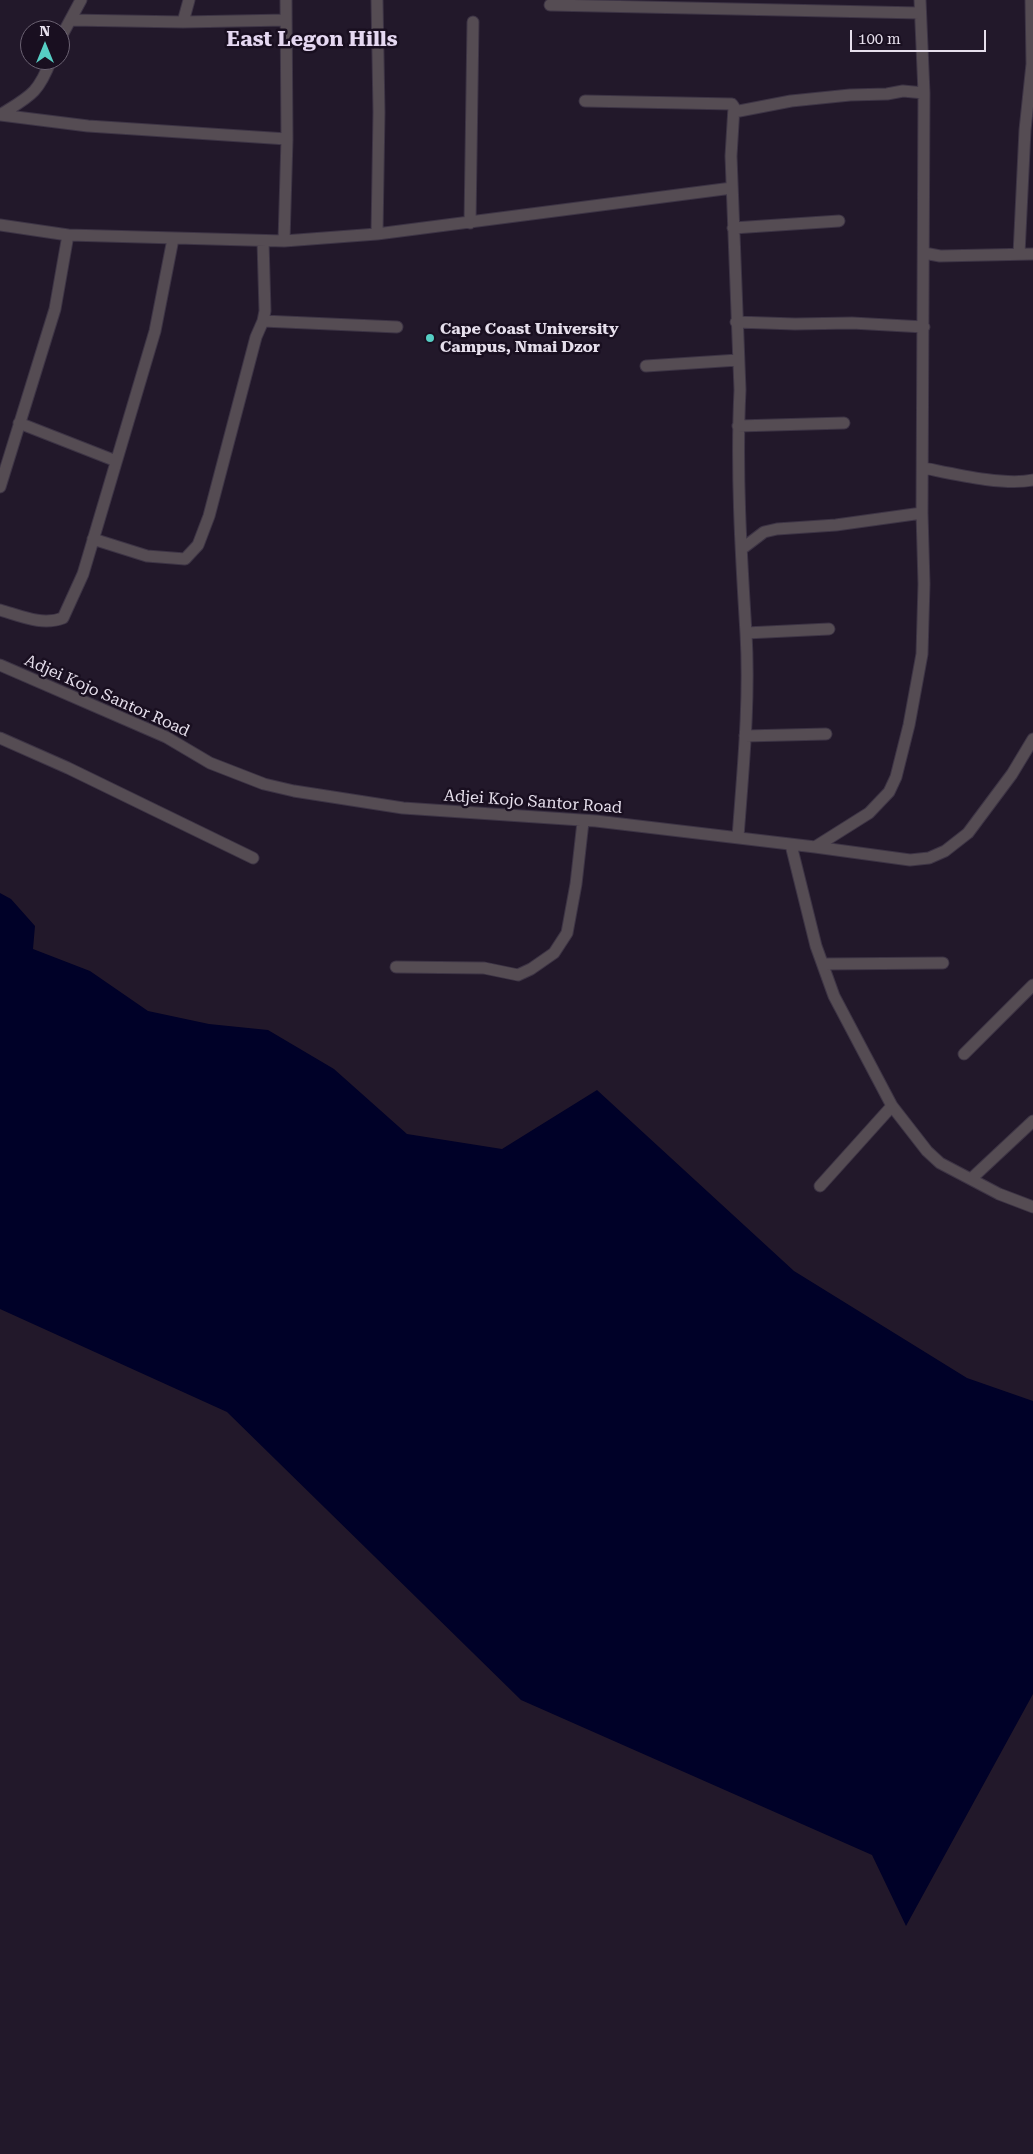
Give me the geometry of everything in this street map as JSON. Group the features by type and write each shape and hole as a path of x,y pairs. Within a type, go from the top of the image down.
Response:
{"street":[{"path":"81,0 71,20 184,22 286,20"},
{"path":"184,22 189,0"},
{"path":"284,241 287,139 286,0"},
{"path":"377,0 379,112 377,234"},
{"path":"815,847 869,813 889,792 896,777 910,725 922,654 924,584 922,513 924,468 924,93 920,0"},
{"path":"1019,254 1025,130 1031,93 1030,0"},
{"path":"550,5 920,13"},
{"path":"470,223 473,22"},
{"path":"0,115 29,96 40,86 47,70"},
{"path":"734,112 791,102 850,95 887,94 902,91 924,93"},
{"path":"585,101 732,104 734,112 731,156 743,548 742,581 746,633 746,736 738,837"},
{"path":"0,115 88,126 287,139"},
{"path":"0,225 68,235 284,241 377,234 470,223 685,192 732,188"},
{"path":"733,228 838,221"},
{"path":"0,487 55,309 68,235"},
{"path":"0,610 41,621 53,622 63,618 83,574 155,331 173,239"},
{"path":"93,539 147,556 184,559 198,545 209,516 256,337 263,321 265,302 263,241"},
{"path":"924,253 940,256 1033,254"},
{"path":"263,321 397,327"},
{"path":"736,322 852,323 924,328"},
{"path":"646,366 738,360"},
{"path":"19,423 116,461"},
{"path":"738,426 844,423"},
{"path":"924,468 996,480 1022,482 1033,480"},
{"path":"743,548 764,532 777,529 853,523 922,513"},
{"path":"746,633 829,629"},
{"name":"Adjei Kojo Santor Road","path":"0,665 166,737 210,763 264,784 339,800 403,808 583,822 596,821 738,837 910,860 929,858 945,851 968,833 1016,767 1033,740"},
{"path":"746,736 826,734"},
{"path":"0,738 74,770 253,858"},
{"path":"396,967 479,968 518,975 554,954 567,933 576,884 583,822"},
{"path":"791,844 807,914 834,996 892,1106 927,1151 940,1163 999,1194 1033,1207"},
{"path":"823,964 942,963"},
{"path":"964,1054 1033,985"},
{"path":"820,1186 892,1106"},
{"path":"971,1179 1033,1121"}],"water":[{"path":"0,893 11,899 35,926 33,949 90,971 148,1011 209,1024 268,1030 334,1069 407,1134 502,1149 597,1090 794,1271 967,1378 1033,1401 1033,1694 906,1926 872,1855 521,1700 227,1412 0,1309"}],"place":[{"name":"Cape Coast University Campus, Nmai Dzor","path":"430,338"}],"district":[{"name":"East Legon Hills","path":"312,40"}]}
